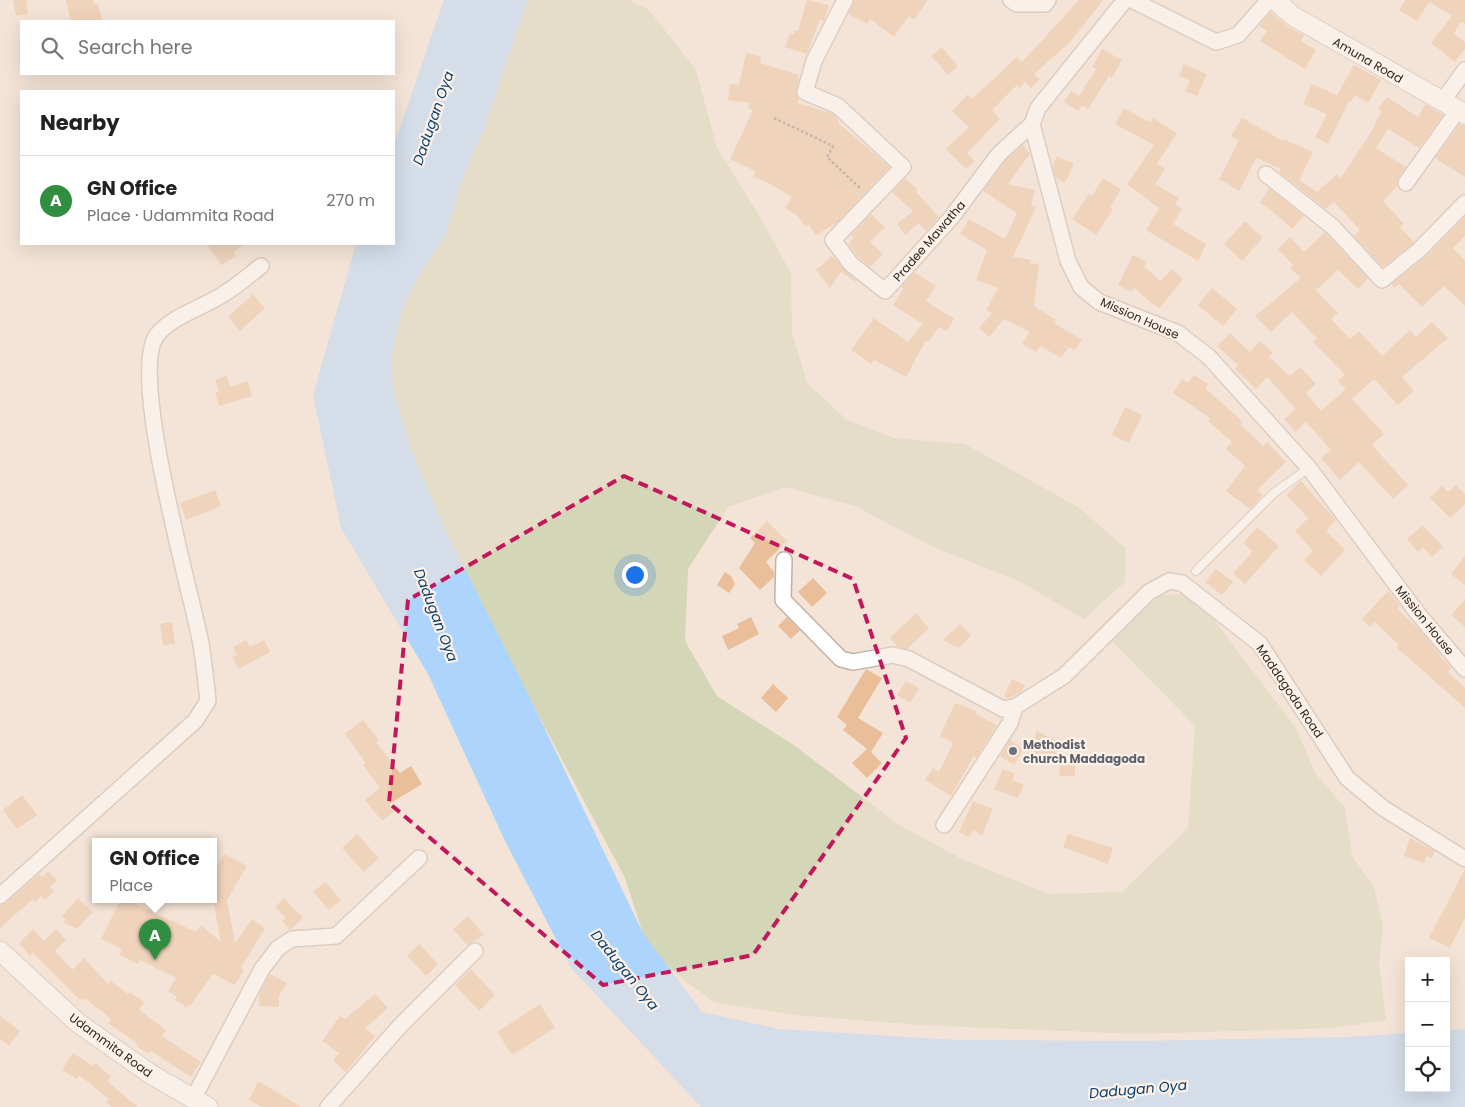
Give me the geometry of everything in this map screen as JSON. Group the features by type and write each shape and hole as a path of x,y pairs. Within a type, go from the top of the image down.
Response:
{"street":[{"name":"Pradee Mawatha","path":"845,0 814,61 805,92 838,106 903,166 873,200 833,240 851,264 885,291 952,218 999,154 1032,124"},
{"path":"1011,0 1017,4 1045,4 1048,0"},
{"path":"1032,124 1038,108 1125,0"},
{"path":"1132,0 1216,42 1238,35 1269,0"},
{"name":"Amuna Road","path":"1275,0 1293,16 1455,109"},
{"path":"1406,183 1455,109 1465,70"},
{"name":"Mission House","path":"1032,124 1068,261 1082,287 1099,302 1178,333 1201,351 1309,468 1419,615 1465,669"},
{"path":"1266,174 1333,227 1382,280 1419,250 1465,203"},
{"path":"0,896 195,721 208,701 201,644 168,504 149,381 151,353 157,335 174,322 222,295 261,266"},
{"path":"784,560 783,600 841,659 853,662 893,655 909,659 1002,709 1015,707 1010,723 944,825"},
{"name":"Maddagoda Road","path":"1015,707 1064,676 1150,592 1169,581 1182,583 1260,644 1347,778 1383,808 1465,859"},
{"path":"201,1103 262,969 278,948 292,939 336,936 419,858"},
{"name":"Udammita Road","path":"0,951 78,1023 152,1076 201,1103"},
{"path":"328,1107 400,1026 475,951"}],"lane":[{"path":"1196,570 1276,492 1309,468"}],"path":[{"path":"774,118 833,146 827,157 873,200"}],"highlighted area":[{"path":"624,476 853,579 906,738 753,955 603,985 389,803 408,600"}],"green space":[{"path":"528,0 629,0 649,10 696,70 717,148 760,217 791,273 792,332 807,383 847,420 894,438 965,444 1078,507 1126,548 1125,582 1084,619 1019,581 935,548 855,506 785,487 728,507 688,569 685,641 717,696 795,746 898,824 960,858 1049,894 1122,892 1188,828 1195,726 1113,642 1122,629 1155,596 1182,594 1208,612 1296,728 1315,773 1345,808 1352,856 1374,887 1383,926 1379,962 1386,1020 1335,1028 1135,1034 919,1025 794,1015 714,1002 681,978 647,946 625,878 516,673 446,531 410,447 393,389 391,358 402,310 418,277 445,236 465,172 484,130"}],"water":[{"name":"Dadugan Oya","path":"444,0 528,0 484,130 465,172 445,236 418,277 402,310 391,358 393,389 410,447 446,531 529,696 643,933 702,1012 779,1029 957,1040 1137,1041 1347,1037 1405,1033 1405,1092 1450,1092 1450,1031 1465,1029 1465,1107 701,1107 571,968 505,841 428,674 341,528 313,395 356,245 395,245 395,142"}],"building":[{"path":"13,0 26,0 28,14 16,16"},
{"path":"66,0 93,0 94,4 98,4 102,20 71,20"},
{"path":"807,0 829,5 824,21 820,19 807,54 785,47 790,33 794,34 795,30 798,31"},
{"path":"855,0 928,0 914,20 909,16 894,37 870,19 867,24 848,14"},
{"path":"1079,0 1103,0 1071,41 1034,74 1040,79 1031,88 1025,82 1020,88 1017,85 992,110 1000,119 967,153 975,161 966,169 946,149 969,127 952,111 968,94 972,99 1017,57 1022,62"},
{"path":"1405,0 1465,0 1465,24 1461,22 1454,33 1465,42 1465,49 1455,62 1431,43 1452,16 1429,2 1417,21 1399,10"},
{"path":"1271,12 1287,26 1304,35 1301,41 1316,50 1305,69 1260,41 1267,31 1259,26"},
{"path":"942,47 958,66 948,75 931,56"},
{"path":"1102,49 1122,60 1112,78 1109,76 1088,109 1082,105 1078,111 1064,102 1071,91 1079,96 1096,69 1092,67"},
{"path":"746,53 761,57 760,63 799,75 796,93 799,99 798,103 833,114 839,120 838,123 890,167 838,222 816,235 808,224 805,226 798,216 785,208 792,197 765,181 753,177 755,171 730,159 753,110 748,108 750,103 728,100 730,84 739,85"},
{"path":"1184,64 1207,74 1197,96 1185,91 1190,81 1179,76"},
{"path":"1354,65 1381,80 1368,103 1355,95 1351,102 1349,101 1328,144 1315,137 1327,114 1303,104 1312,84 1337,95"},
{"path":"1387,97 1418,117 1425,104 1443,115 1419,148 1388,129 1376,148 1406,167 1398,178 1397,186 1383,201 1404,224 1400,227 1414,242 1383,267 1354,236 1360,230 1334,202 1326,209 1279,172 1281,169 1256,158 1239,191 1219,179 1239,140 1231,136 1242,118 1283,141 1284,139 1313,152 1299,180 1317,192 1337,174 1341,178 1376,124 1382,112 1378,109"},
{"path":"1124,108 1150,122 1153,118 1177,133 1157,164 1165,169 1155,184 1179,198 1175,204 1182,209 1173,224 1206,244 1198,261 1146,230 1159,208 1127,184 1154,145 1115,124"},
{"path":"1460,124 1465,125 1465,177 1435,158"},
{"path":"1023,145 1030,154 1008,184 1035,190 1031,205 1036,207 1013,257 1031,260 1030,263 1039,264 1034,306 1056,320 1054,323 1082,340 1075,350 1069,347 1061,358 1040,346 1036,352 1022,344 1030,332 1004,319 989,337 979,328 992,313 986,310 998,288 976,280 987,250 960,234 969,219 1005,239 1017,213 983,191 1006,160"},
{"path":"1057,156 1074,164 1065,183 1056,178 1053,166"},
{"path":"905,178 918,190 916,192 939,217 926,231 919,223 905,235 897,224 913,211 892,192"},
{"path":"1103,178 1121,189 1110,208 1113,209 1096,235 1072,219 1089,194 1092,196"},
{"path":"1269,188 1304,216 1292,229 1271,210 1260,203"},
{"path":"871,214 885,227 870,242 883,254 870,267 858,257 848,244 854,238 851,235"},
{"path":"1465,216 1465,236 1453,248 1465,261 1465,306 1444,286 1422,307 1399,284 1395,288 1391,284 1426,257"},
{"path":"1245,221 1263,238 1242,261 1224,244"},
{"path":"1325,232 1368,278 1358,289 1338,270 1316,290 1338,313 1331,319 1350,339 1359,331 1382,356 1410,330 1416,337 1432,322 1448,338 1402,377 1414,391 1398,405 1374,379 1352,399 1384,434 1372,445 1408,485 1393,499 1359,462 1340,480 1321,458 1331,450 1306,422 1295,432 1284,419 1296,409 1267,377 1256,389 1235,369 1238,365 1217,346 1230,333 1250,352 1260,341 1273,353 1269,357 1290,376 1300,367 1316,384 1306,393 1321,411 1346,389 1338,381 1345,375 1313,342 1317,339 1292,312 1271,332 1255,316 1301,278 1290,268 1293,265 1278,249 1290,237 1304,252"},
{"path":"208,245 244,245 233,252 236,256 221,265"},
{"path":"1133,255 1147,262 1144,267 1161,281 1172,269 1183,279 1159,309 1134,288 1132,292 1118,285"},
{"path":"832,256 856,282 841,272 830,288 816,270"},
{"path":"914,272 936,286 926,301 954,319 947,331 939,327 928,342 926,340 906,377 874,360 871,364 851,350 874,318 908,342 923,324 893,305 904,288 901,287"},
{"path":"1212,288 1237,309 1223,326 1198,305"},
{"path":"253,294 265,308 240,331 228,317"},
{"path":"1194,375 1208,384 1205,388 1242,421 1240,424 1263,446 1267,442 1286,462 1257,490 1263,495 1250,509 1226,491 1245,466 1226,449 1232,442 1208,421 1210,418 1173,393 1182,379 1188,383"},
{"path":"227,376 230,387 248,381 252,396 219,406 215,392 219,391 215,380"},
{"path":"1125,407 1142,415 1129,443 1112,435"},
{"path":"1301,481 1336,520 1326,531 1345,550 1321,576 1304,560 1313,551 1295,531 1308,518 1286,495"},
{"path":"1456,485 1465,494 1465,504 1450,518 1430,498 1442,486 1448,492"},
{"path":"215,490 221,506 186,520 180,503"},
{"path":"767,521 787,541 766,562 774,572 774,577 760,590 739,568 755,543 750,538"},
{"path":"1423,525 1443,547 1432,557 1423,547 1418,552 1407,539"},
{"path":"1257,527 1279,546 1245,584 1233,573 1250,555 1252,551 1243,543"},
{"path":"1465,556 1465,585 1451,574"},
{"path":"1216,569 1233,582 1222,595 1205,582"},
{"path":"725,572 731,576 735,584 729,593 717,585"},
{"path":"813,578 827,593 812,607 798,592"},
{"path":"1388,591 1400,606 1397,609 1421,631 1440,657 1452,668 1448,672 1465,688 1465,708 1396,647 1399,645 1375,622 1370,627 1362,619"},
{"path":"1465,599 1465,627 1451,615"},
{"path":"916,613 929,628 907,649 898,647 890,638"},
{"path":"751,617 759,634 728,650 722,636 739,628 737,624"},
{"path":"787,617 800,630 791,639 778,626"},
{"path":"172,622 175,644 163,645 160,624"},
{"path":"960,624 971,635 959,648 943,640"},
{"path":"246,640 250,647 264,640 270,652 239,669 232,657 237,655 233,647"},
{"path":"866,669 882,678 858,718 883,733 871,752 882,763 867,778 852,763 867,749 843,730 847,725 837,717"},
{"path":"1012,679 1025,685 1021,692 1009,698 1004,696"},
{"path":"906,681 919,688 910,703 897,695"},
{"path":"773,684 788,698 776,712 761,698"},
{"path":"955,703 976,711 975,714 997,725 976,758 974,756 951,796 925,780 933,768 939,772 953,743 940,736"},
{"path":"363,720 379,740 376,742 400,773 411,766 422,784 389,804 395,811 382,821 365,800 380,788 363,765 366,763 345,734"},
{"path":"1037,731 1061,743 1051,763 1027,752"},
{"name":"Methodist church Maddagoda","path":"1010,740 1024,749 1014,765 1000,756"},
{"path":"1060,763 1075,763 1075,776 1059,776"},
{"path":"1003,769 1015,774 1012,780 1024,785 1018,798 994,789"},
{"path":"22,795 37,815 17,829 3,810"},
{"path":"973,801 993,809 982,836 973,830 969,837 959,832"},
{"path":"357,834 379,858 364,872 342,848"},
{"path":"1068,834 1113,848 1108,864 1063,847"},
{"path":"1410,838 1435,851 1432,858 1426,856 1424,863 1404,856"},
{"path":"224,854 247,866 227,900 235,943 252,919 265,928 241,968 244,970 235,985 213,974 190,1006 186,1007 175,1000 177,997 168,991 176,978 140,960 138,964 119,954 122,949 101,939 119,903 134,903 196,932 201,925 221,942 214,906 214,903 217,903 217,867"},
{"path":"1465,869 1465,918 1450,948 1429,938"},
{"path":"48,871 57,881 50,887 54,891 45,900 41,896 35,902 33,899 0,928 0,905 6,903 39,874 42,877"},
{"path":"325,882 341,900 329,910 313,892"},
{"path":"78,898 93,912 77,929 63,922 66,919 62,916"},
{"path":"284,898 303,918 290,930 282,921 286,918 275,907"},
{"path":"468,916 484,935 467,945 453,929"},
{"path":"33,929 44,941 56,929 66,940 55,951 72,970 84,958 108,984 111,981 128,994 130,992 144,1002 139,1010 166,1030 162,1036 201,1062 191,1077 151,1051 149,1054 136,1046 138,1044 108,1023 111,1019 85,998 82,1001 33,953 30,956 19,943"},
{"path":"419,944 438,964 426,976 407,956"},
{"path":"471,969 495,995 479,1011 455,985"},
{"path":"270,974 287,983 279,996 279,1007 259,1006 259,995"},
{"path":"375,994 388,1008 365,1028 375,1036 346,1072 333,1061 339,1053 322,1041 340,1016 345,1019"},
{"path":"540,1004 555,1028 512,1055 497,1032"},
{"path":"0,1016 20,1031 9,1046 0,1039"},
{"path":"73,1053 93,1066 95,1063 111,1076 107,1081 138,1107 112,1107 106,1102 109,1099 79,1075 77,1079 62,1070"},
{"path":"258,1081 301,1107 262,1107 249,1100"}],"place":[{"name":"Methodist church Maddagoda","path":"1013,751"},
{"name":"GN Office","path":"155,960"}]}
